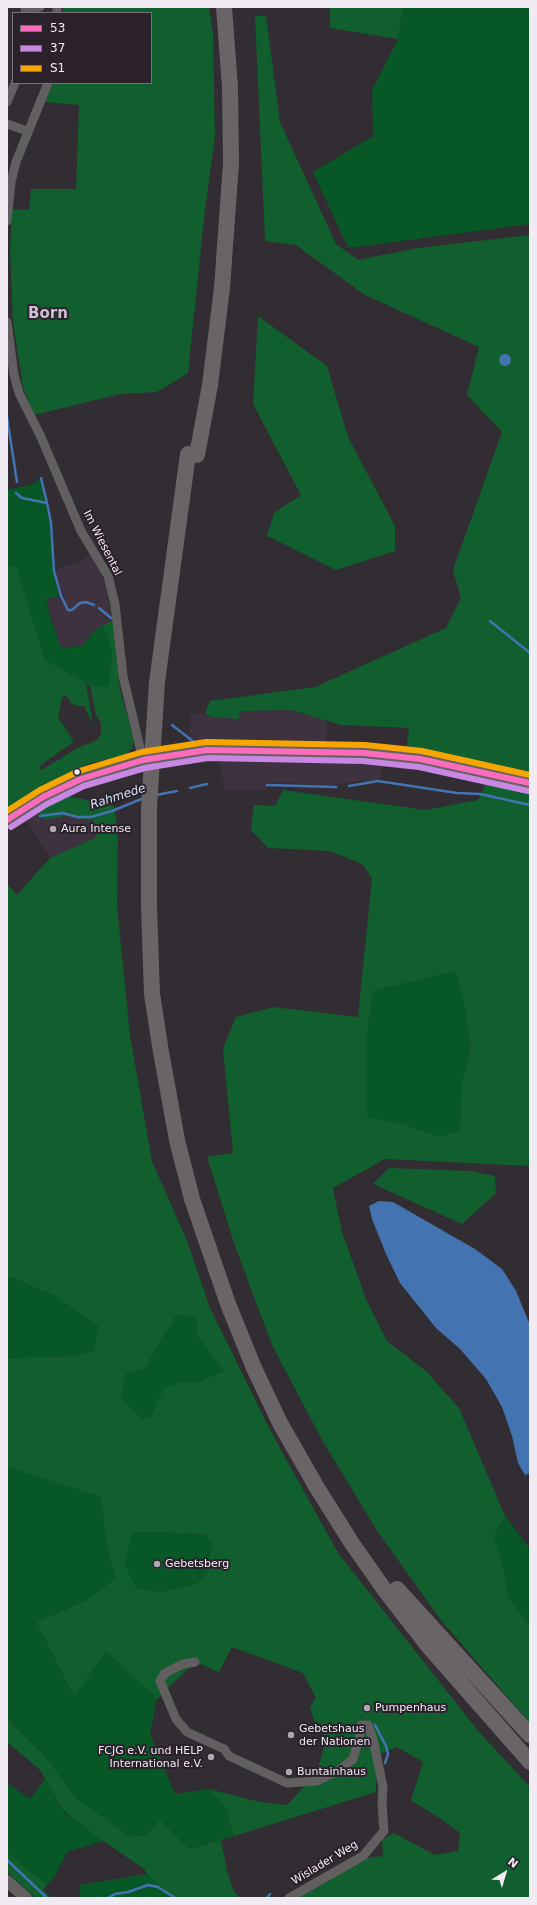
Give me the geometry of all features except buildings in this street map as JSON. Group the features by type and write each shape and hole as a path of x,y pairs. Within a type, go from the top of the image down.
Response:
{"highway":[{"path":"217,7 223,84 221,181 212,299 193,454 157,682 149,808 149,906 161,1052 177,1140 192,1198 228,1304 254,1368 280,1423 316,1486 351,1542 384,1589 430,1647 530,1762"},
{"path":"193,454 210,385 222,288 231,163 230,87 224,7"},
{"path":"156,993 184,1142 197,1196 234,1304 258,1364 285,1421 332,1501 371,1559 530,1735"}],"main road":[{"path":"7,820 43,797 81,779 143,760 207,750 364,753 420,759 530,783"},
{"path":"7,1881 26,1898"}],"street":[{"path":"26,12 25,9 40,7"},
{"path":"7,102 15,84"},
{"path":"7,221 11,182 27,131 48,84"},
{"path":"7,124 27,131"},
{"name":"Im Wiesental","path":"7,322 14,375 19,393 41,437 81,531 101,562 108,576 115,604 123,676 143,760"},
{"name":"Wislader Weg","path":"195,1662 183,1664 165,1673 160,1681 176,1719 187,1732 224,1749 229,1756 287,1783 317,1781 341,1769 353,1759 361,1732 360,1725 368,1725 373,1740 382,1787 384,1832 364,1856 289,1898"}],"shaded area":[{"path":"92,554 107,586 113,621 95,630 83,645 61,648 46,599 59,596 53,571 78,562"},
{"path":"291,710 327,720 326,742 189,743 191,714 205,714 212,717 239,718 239,713 244,711"},
{"path":"219,758 341,759 384,762 380,779 329,785 267,782 267,790 225,790"},
{"path":"38,810 43,819 68,816 93,819 97,837 50,858 25,818"}],"green space":[{"path":"63,7 209,7 213,33 215,137 205,209 188,373 157,392 120,394 34,415 23,387 13,322 10,251 12,209 29,210 31,189 76,189 79,105 45,102 53,84 152,84 152,12 63,12"},
{"path":"330,7 403,7 398,39 330,28"},
{"path":"403,7 530,7 530,224 348,248 313,172 373,136 372,90 398,39"},
{"path":"255,16 266,16 280,122 336,244 358,260 418,248 530,235 530,777 466,761 406,750 409,728 341,725 291,710 244,711 239,713 239,719 212,717 205,714 210,701 315,687 446,628 461,598 453,570 502,432 467,395 479,347 365,295 296,245 265,241"},
{"path":"258,316 327,366 348,437 395,526 395,551 336,570 267,536 274,513 301,495 253,404"},
{"path":"40,479 50,523 53,571 59,597 46,599 50,615 61,648 83,645 95,630 103,625 112,651 109,688 90,686 45,660 16,566 7,567 7,490 33,484"},
{"path":"16,565 45,660 86,683 93,724 84,706 72,704 66,695 62,697 58,717 74,742 39,766 41,770 78,748 97,740 101,734 101,723 96,715 90,686 109,687 112,651 103,625 113,621 120,690 134,740 132,748 127,754 88,764 76,769 7,808 7,567"},
{"path":"487,782 530,790 530,1166 385,1159 333,1188 342,1232 366,1299 387,1341 426,1371 459,1408 505,1516 494,1536 504,1571 508,1597 530,1626 530,1723 440,1619 376,1529 322,1440 272,1345 235,1246 207,1157 233,1153 223,1048 236,1017 273,1007 358,1017 372,878 362,864 330,851 268,848 251,830 254,805 275,806 283,790 425,810 478,800","holes":["455,971 463,998 471,1047 462,1081 460,1130 440,1137 407,1125 367,1117 367,1035 373,991"]},
{"path":"68,796 114,806 118,832 117,906 130,1036 152,1161 187,1241 210,1308 269,1428 338,1553 479,1732 530,1787 530,1898 296,1898 364,1858 383,1856 382,1840 394,1833 435,1855 458,1851 460,1833 411,1800 423,1762 397,1747 377,1755 376,1792 234,1836 226,1809 209,1789 260,1802 287,1805 317,1773 325,1742 321,1724 314,1721 310,1707 316,1698 303,1673 232,1647 219,1672 195,1662 157,1699 106,1651 74,1697 36,1622 86,1601 115,1578 106,1542 101,1497 7,1467 7,1358 73,1356 94,1351 98,1326 54,1295 7,1276 7,884 17,895 50,858 97,837 93,819 84,820 68,816 43,820 38,810","holes":["177,1314 197,1319 197,1336 224,1371 198,1382 181,1382 164,1388 151,1416 142,1419 121,1397 126,1374 144,1369","132,1532 206,1535 212,1544 206,1576 195,1584 161,1592 136,1588 125,1565"]},
{"path":"455,971 463,998 471,1047 462,1081 460,1130 440,1137 407,1125 367,1118 367,1035 373,991"},
{"path":"389,1168 470,1171 495,1176 496,1193 462,1224 373,1184"},
{"path":"7,1276 54,1295 98,1326 94,1351 73,1356 7,1358"},
{"path":"177,1314 197,1319 197,1336 224,1371 198,1382 181,1382 165,1388 151,1416 142,1419 121,1398 126,1374 144,1369"},
{"path":"7,1467 101,1497 106,1542 115,1578 86,1601 36,1622 74,1697 106,1651 157,1699 150,1733 175,1794 209,1789 226,1809 234,1836 189,1849 147,1834 131,1837 77,1799 45,1756 7,1719"},
{"path":"505,1516 530,1549 530,1626 508,1597 504,1571 494,1536"},
{"path":"132,1532 206,1535 212,1544 206,1576 195,1584 161,1592 136,1588 124,1565"},
{"path":"7,1719 45,1756 77,1799 131,1837 147,1834 160,1820 189,1849 221,1840 227,1871 233,1889 239,1898 172,1898 147,1874 144,1869 96,1836 63,1810 40,1770 7,1742"},
{"path":"45,1779 63,1811 103,1841 67,1852 55,1876 47,1885 7,1852 7,1783 30,1799"},
{"path":"7,1852 47,1885 43,1890 51,1898 36,1898 7,1872"},
{"path":"147,1874 172,1898 80,1898 79,1885"}],"water":[{"path":"505,354 509,356 511,360 509,364 505,366 501,364 499,360 501,356"},
{"path":"379,1201 393,1202 475,1249 502,1269 516,1291 530,1325 530,1473 525,1475 518,1463 512,1436 502,1407 486,1379 460,1349 436,1328 400,1283 386,1254 372,1219 369,1206"}],"waterway":[{"path":"7,417 17,482"},
{"path":"41,478 47,503"},
{"path":"16,493 22,498 47,503 51,523 54,571 61,596 68,610 72,610 80,603 86,602 94,605"},
{"path":"99,608 111,618"},
{"path":"490,621 530,653"},
{"path":"172,725 194,742"},
{"name":"Rahmede","path":"349,786 378,781 457,793 480,794 530,805"},
{"name":"Rahmede","path":"190,788 207,784"},
{"name":"Rahmede","path":"267,785 336,787"},
{"name":"Rahmede","path":"156,795 177,791"},
{"name":"Rahmede","path":"40,816 63,813 77,817 91,817 112,811 144,798"},
{"path":"375,1725 386,1746 388,1754 385,1763"},
{"name":"Rahmede","path":"7,1860 47,1898"},
{"path":"108,1898 115,1894 128,1892 148,1885 158,1887 175,1898"},
{"path":"267,1898 270,1894"}],"transit line":[{"name":"S1","path":"7,811 40,790 79,771 142,752 206,742 365,745 422,751 530,775"},
{"name":"53","path":"7,820 43,797 81,779 143,760 207,750 364,753 420,759 530,783"},
{"name":"37","path":"11,827 47,804 84,786 145,768 208,758 363,761 419,767 528,791"}],"place":[{"name":"Aura Intense","path":"53,829"},
{"name":"Gebetsberg","path":"157,1564"},
{"name":"Pumpenhaus","path":"367,1708"},
{"name":"Gebetshaus der Nationen","path":"291,1735"},
{"name":"FCJG e.V. und HELP International e.V.","path":"211,1757"},
{"name":"Buntainhaus","path":"289,1772"}],"district":[{"name":"Born","path":"48,314"}]}
